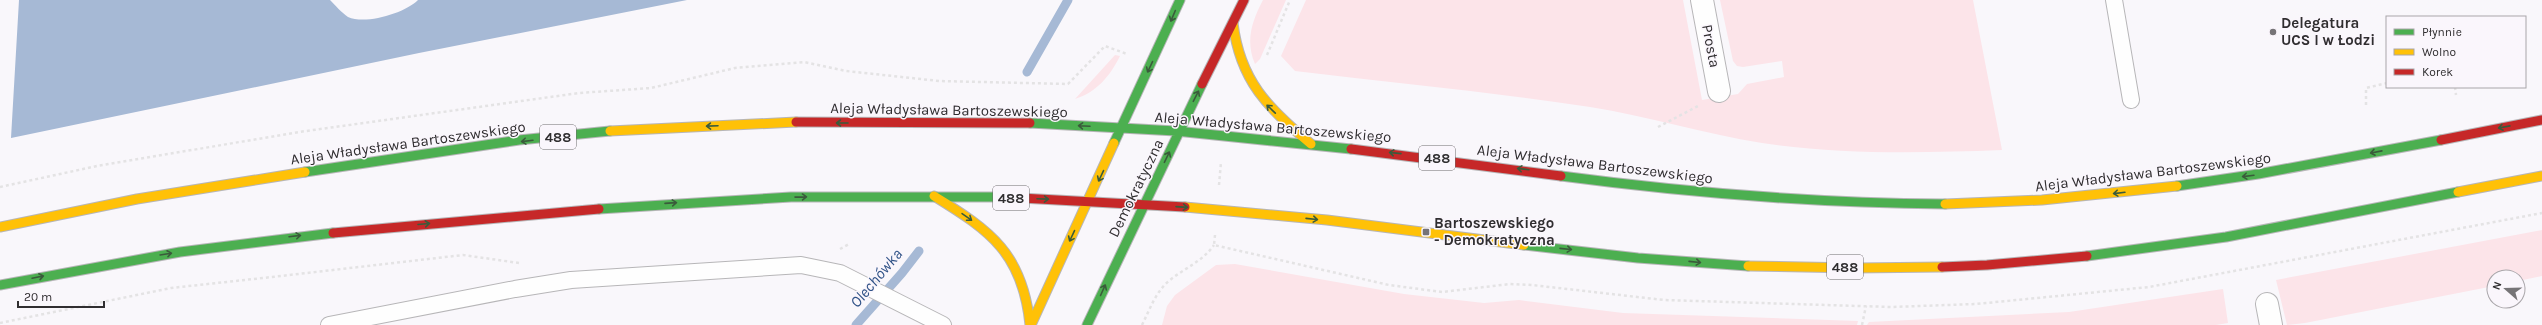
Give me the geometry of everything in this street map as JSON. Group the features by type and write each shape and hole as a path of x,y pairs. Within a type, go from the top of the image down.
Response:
{"main road":[{"path":"1031,325 1123,128 1180,0"},
{"name":"Demokratyczna","path":"1087,325 1143,204 1244,0"},
{"path":"1233,23 1238,56 1255,90 1269,107 1311,144"},
{"name":"Aleja Władysława Bartoszewskiego","path":"0,227 70,211 252,179 605,131 780,123 927,122 1180,131 1311,144 1724,195 1886,204 1969,204 2090,196 2256,175 2542,120"},
{"name":"488","path":"0,286 81,268 209,247 334,232 717,200 793,197 934,196 1143,204 1304,218 1700,263 1908,268 1993,266 2120,253 2214,238 2542,176"},
{"path":"934,196 978,225 1008,253 1020,272 1026,292 1031,325"}],"street":[{"name":"Prosta","path":"1702,0 1718,85"}],"lane":[{"path":"2114,0 2131,100"},
{"path":"329,325 552,283 801,265 840,273 907,305 943,325"}],"path":[{"path":"2366,105 2366,88 2386,83"},
{"path":"1658,127 1697,107 1718,85"},
{"path":"2455,88 2456,95"},
{"path":"1142,325 1161,289 1208,254 1214,245"},
{"path":"0,323 171,288 463,256 533,266 552,283"},
{"path":"1862,325 1866,306"}],"shaded area":[{"path":"1263,0 1286,0 1260,59 1255,64 1250,47 1251,31"},
{"path":"1306,0 1683,0 1702,100 1738,94 1747,84 1784,77 1782,61 1743,67 1737,66 1733,61 1720,0 1973,0 2002,150 1882,152 1822,150 1792,147 1740,139 1590,107 1479,92 1295,71 1281,56"},
{"path":"1115,55 1120,56 1107,77 1096,88 1075,99"},
{"path":"2542,230 2542,276 2526,279 2526,269 2486,269 2486,288 2305,323 2287,325 2276,280"},
{"path":"1235,264 1404,294 1484,303 1519,300 1623,313 1858,321 1857,325 1162,325 1167,306 1175,295 1216,265"},
{"path":"2223,289 2228,323 2216,325 1867,325 1869,322 2069,312"}],"water":[{"path":"19,0 330,0 348,17 365,20 375,19 395,13 412,5 418,0 687,0 419,53 11,138"}],"waterway":[{"name":"Olechówka","path":"1027,72 1068,0"},
{"name":"Olechówka","path":"856,325 902,273 919,251"}],"traffic: fast":[{"path":"1114,143 1180,0"},
{"path":"1087,325 1202,84"},
{"path":"1030,123 1176,131 1351,149"},
{"path":"305,172 519,140 610,131"},
{"path":"2177,186 2258,174 2441,140"},
{"path":"1561,176 1753,196 1849,202 1945,204"},
{"path":"2087,256 2226,237 2458,192"},
{"path":"599,209 791,197 1003,197"},
{"path":"0,285 180,252 333,233"},
{"path":"1524,245 1638,258 1748,266"}],"traffic: slow":[{"path":"1233,23 1242,61 1258,92 1282,118 1311,144"},
{"path":"610,131 796,122"},
{"path":"1031,325 1114,143"},
{"path":"0,227 137,199 305,172"},
{"path":"2458,192 2542,176"},
{"path":"1945,204 2042,200 2177,186"},
{"path":"934,196 988,233 1001,247 1012,262 1020,280 1026,301 1030,325"},
{"path":"1185,207 1327,220 1524,245"},
{"path":"1748,266 1855,268 1942,267"}],"traffic: jam":[{"path":"1202,84 1244,0"},
{"path":"2441,140 2542,120"},
{"path":"796,122 1030,123"},
{"path":"1351,149 1561,176"},
{"path":"1003,197 1185,207"},
{"path":"333,233 599,209"},
{"path":"1942,267 1987,265 2087,256"}],"place":[{"name":"Delegatura UCS I w Łodzi","path":"2273,32"},
{"name":"Bartoszewskiego - Demokratyczna","path":"1426,232"}]}
